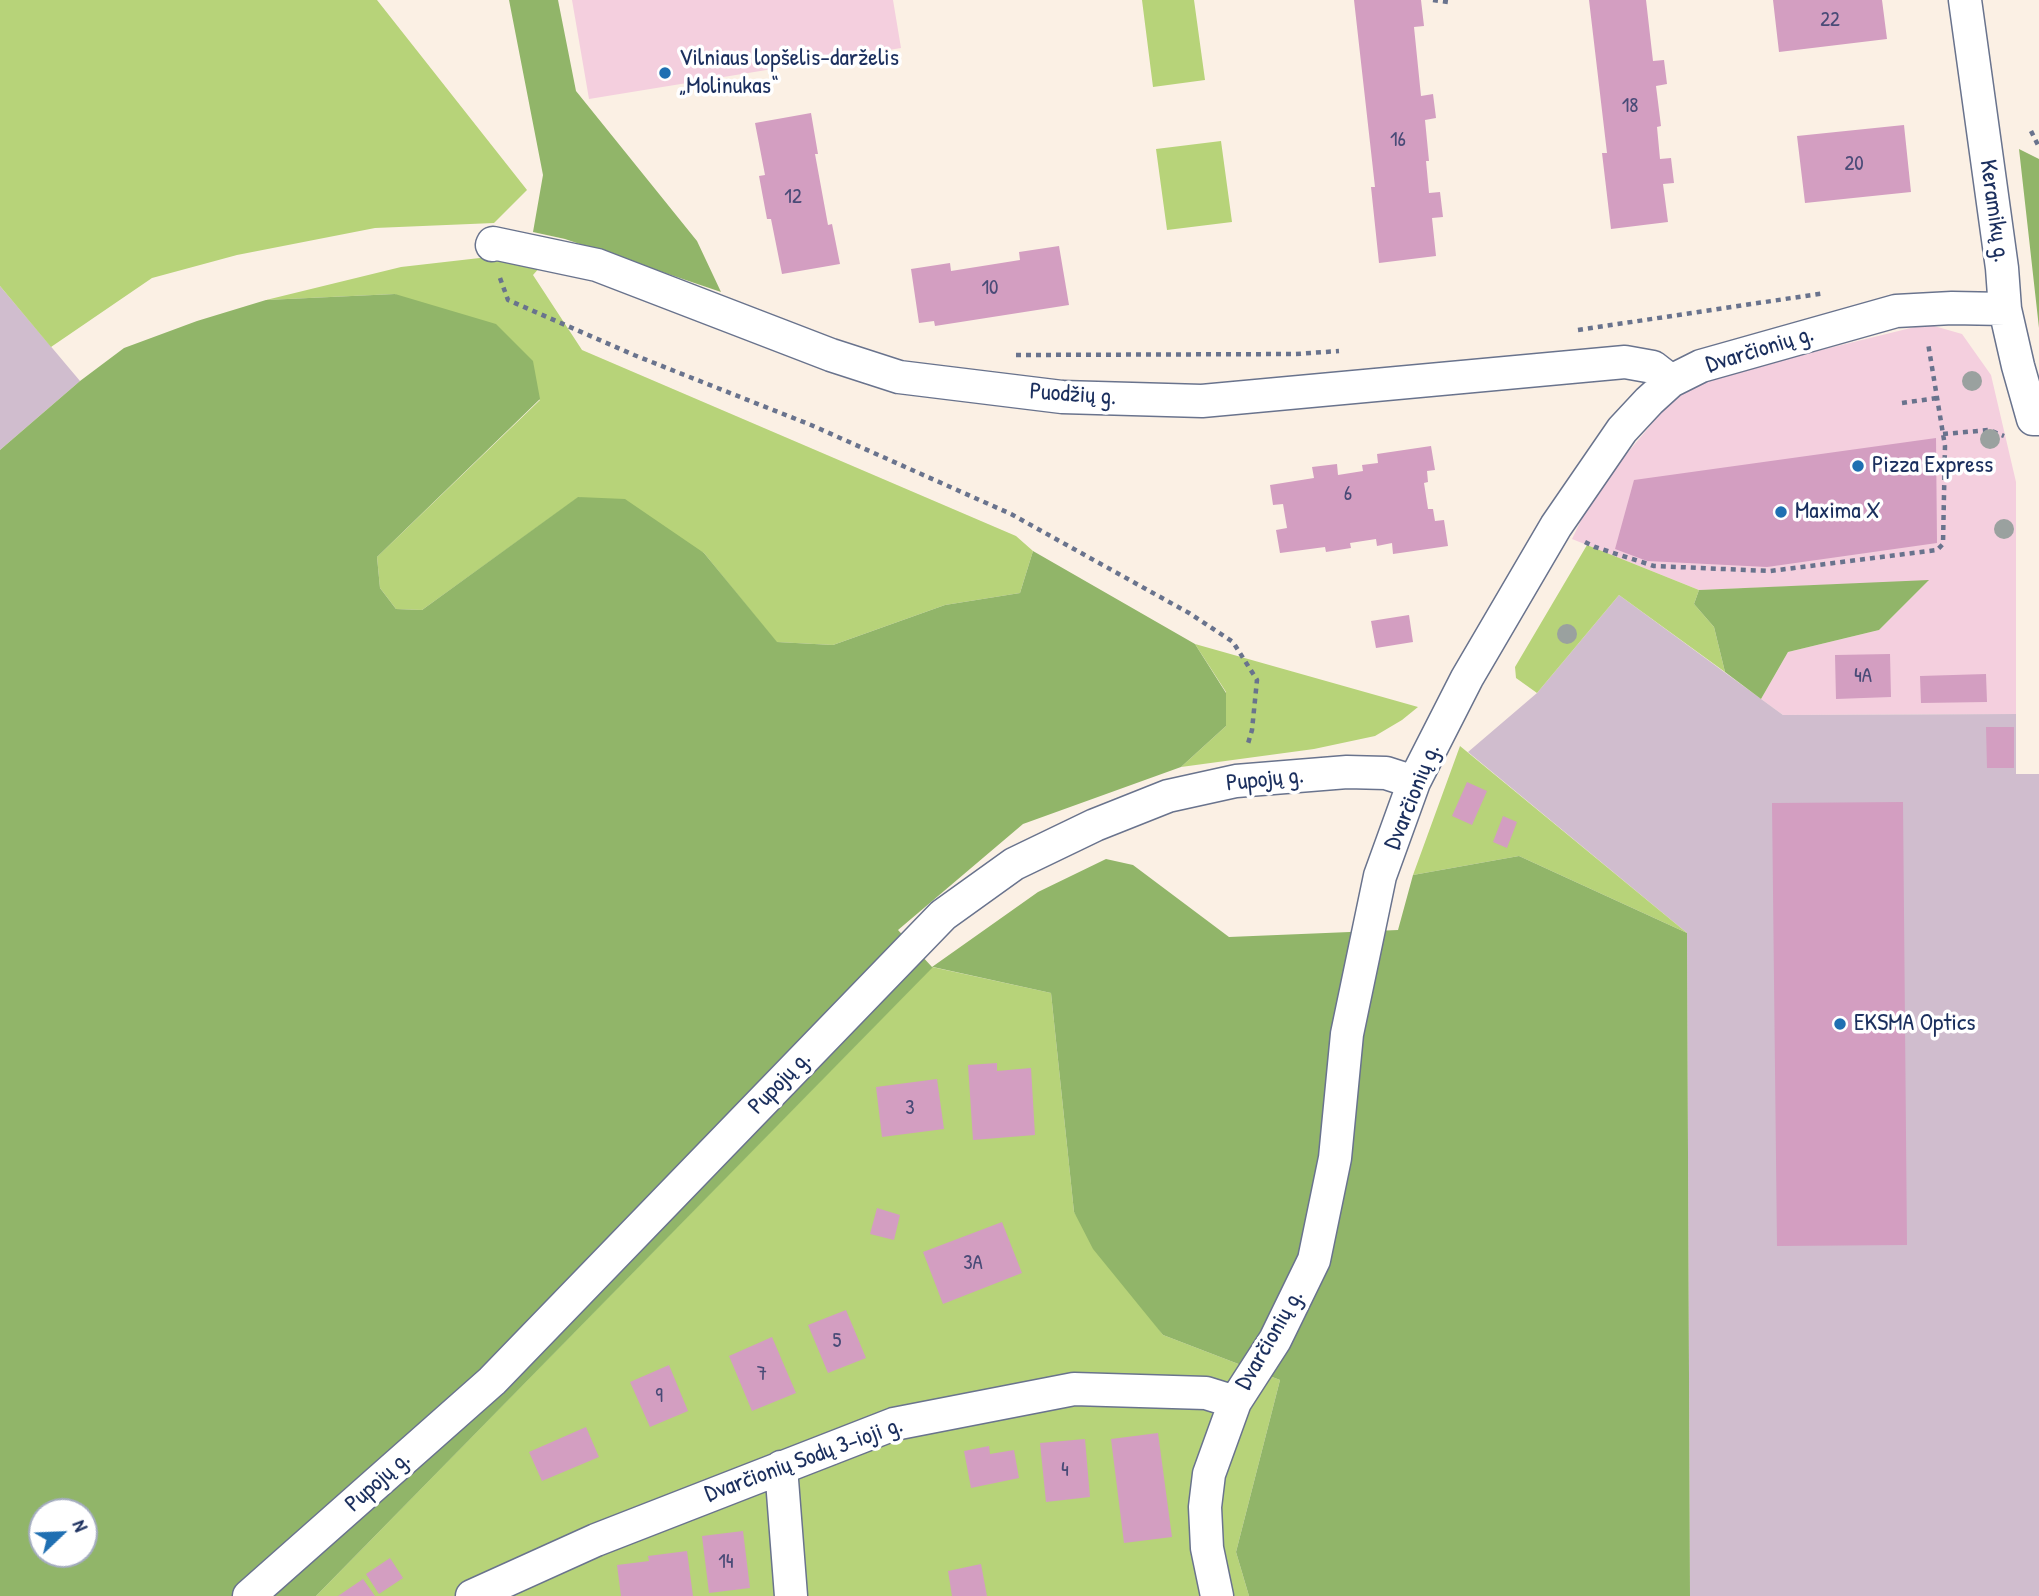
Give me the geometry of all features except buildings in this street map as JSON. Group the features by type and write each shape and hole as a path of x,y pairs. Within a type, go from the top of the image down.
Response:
{"street":[{"name":"Keramikų g.","path":"1965,0 2002,268 2005,309 2028,425"},
{"name":"Puodžių g.","path":"492,245 493,243 597,265 831,355 899,377 1049,395 1202,401 1625,362 1653,367 1671,382"},
{"name":"Dvarčionių g.","path":"1217,1596 1207,1548 1205,1507 1209,1474 1235,1402 1275,1340 1314,1260 1335,1158 1347,1034 1380,876 1414,782 1467,678 1556,526 1622,430 1671,382 1701,366 1896,311 2005,309"},
{"name":"Pupojų g.","path":"249,1596 492,1381 943,915 1014,864 1095,825 1168,796 1236,781 1347,772 1386,773 1414,782"},
{"name":"Dvarčionių Sodų 3-ioji g.","path":"471,1596 596,1540 894,1424 1074,1389 1206,1392 1235,1402"},
{"path":"781,1467 791,1596"}],"path":[{"path":"1433,0 1448,2"},
{"path":"2031,131 2039,146"},
{"path":"492,245 495,264 508,300 634,355 811,425 1011,514 1189,613 1233,642 1257,680 1252,730 1236,781"},
{"path":"1568,331 1838,291"},
{"path":"1556,526 1595,547 1654,566 1770,571 1937,550 1943,544 1945,446 1923,310"},
{"path":"1011,355 1296,354 1351,351"},
{"path":"1902,403 1937,398"},
{"path":"1943,434 2028,425"}],"shaded area":[{"name":"Vilniaus lopšelis-darželis „Molinukas“","path":"572,0 893,0 901,48 589,99"},
{"path":"0,286 80,381 0,450"},
{"path":"1927,324 1962,334 1991,375 2016,482 2016,714 1783,715 1761,699 1788,652 1879,630 1928,581 1699,590 1572,539 1587,508 1624,457 1675,396 1703,379"},
{"path":"1619,595 1783,715 2016,714 2016,774 2039,774 2039,1596 1690,1596 1687,933 1468,752 1537,693"}],"green space":[{"path":"0,0 377,0 527,190 494,223 375,228 237,255 152,278 51,347 0,286"},
{"path":"509,0 558,0 576,91 697,241 721,292 565,239 533,232 543,175"},
{"path":"1142,0 1194,0 1205,80 1153,87"},
{"path":"1221,141 1232,222 1167,230 1156,149"},
{"path":"2019,149 2039,159 2039,328"},
{"path":"506,255 541,266 533,275 582,350 1016,536 1033,551 1020,593 945,605 833,645 776,642 704,553 579,497 422,610 396,609 380,588 377,557 540,400 395,294 266,300 401,267"},
{"path":"395,294 496,324 533,361 540,399 377,557 380,588 396,609 422,610 578,497 625,499 704,553 777,642 833,645 945,605 1020,593 1033,551 1195,644 1226,693 1226,726 1181,767 1023,824 898,930 932,967 1038,892 1106,859 1133,865 1229,937 1398,930 1413,875 1519,856 1687,933 1690,1596 1249,1596 1236,1552 1280,1380 1163,1335 1093,1249 1074,1212 1051,993 933,967 316,1596 0,1596 0,450 80,381 124,348 197,321 266,300"},
{"path":"1587,545 1699,590 1694,604 1714,627 1725,672 1619,595 1537,693 1516,678 1515,667"},
{"path":"1929,580 1879,630 1788,652 1761,699 1725,672 1714,627 1694,604 1699,590"},
{"path":"1195,644 1418,707 1375,736 1314,749 1181,767 1226,726 1226,692"},
{"path":"1460,746 1687,933 1519,856 1413,875"},
{"path":"932,967 1051,993 1074,1212 1163,1335 1280,1380 1236,1552 1249,1596 316,1596"}],"place":[{"name":"Vilniaus lopšelis-darželis „Molinukas“","path":"665,73"},
{"name":"Pizza Express","path":"1858,466"},
{"name":"Maxima X","path":"1781,512"},
{"name":"EKSMA Optics","path":"1840,1024"}]}
